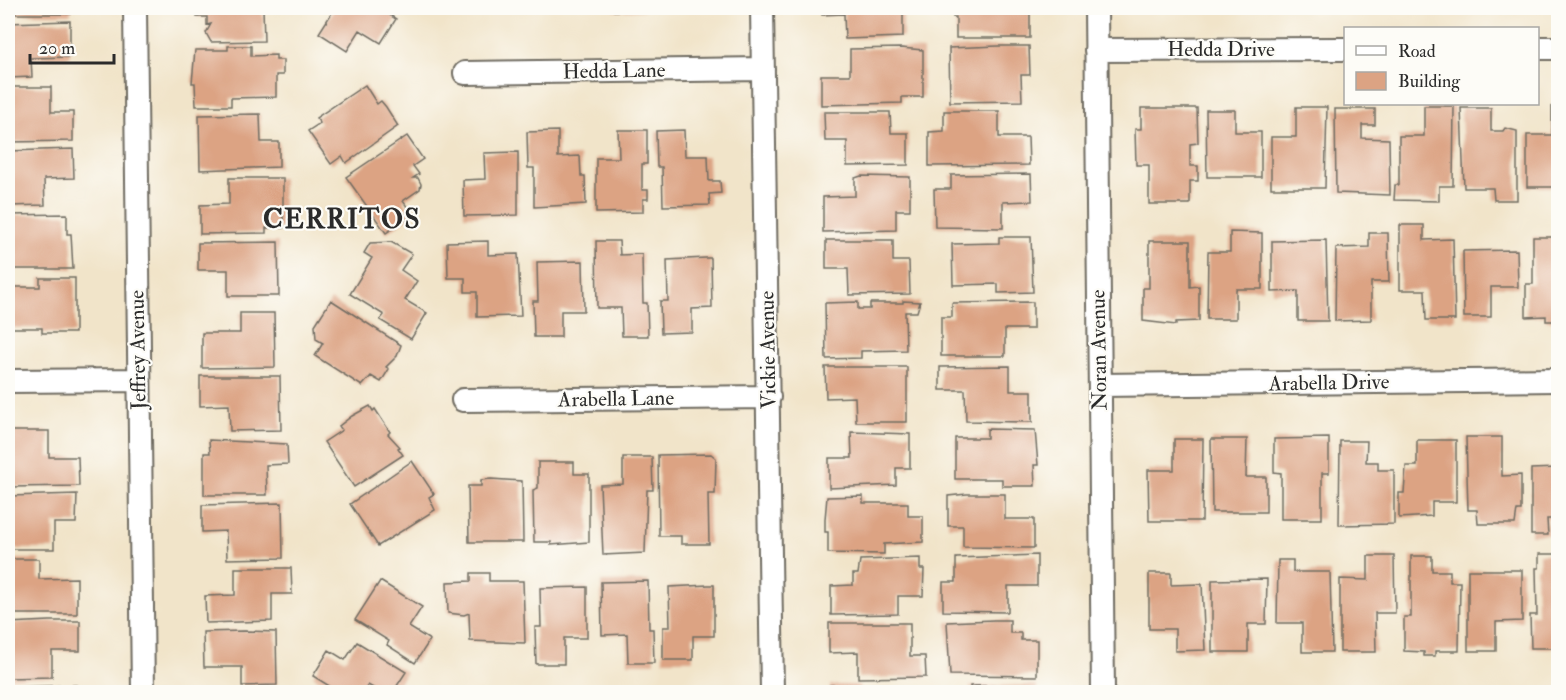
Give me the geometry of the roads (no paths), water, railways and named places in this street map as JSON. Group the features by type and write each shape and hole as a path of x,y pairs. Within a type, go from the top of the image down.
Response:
{"street":[{"name":"Jeffrey Avenue","path":"135,8 143,693"},
{"name":"Vickie Avenue","path":"762,8 772,693"},
{"name":"Noran Avenue","path":"1096,8 1103,693"},
{"path":"1539,48 1558,48"},
{"name":"Hedda Drive","path":"1096,50 1344,49"},
{"name":"Hedda Lane","path":"465,73 763,69"},
{"path":"8,381 138,380"},
{"name":"Arabella Drive","path":"1100,385 1558,380"},
{"name":"Arabella Lane","path":"464,400 769,397"}],"district":[{"name":"CERRITOS","path":"342,219"}]}
